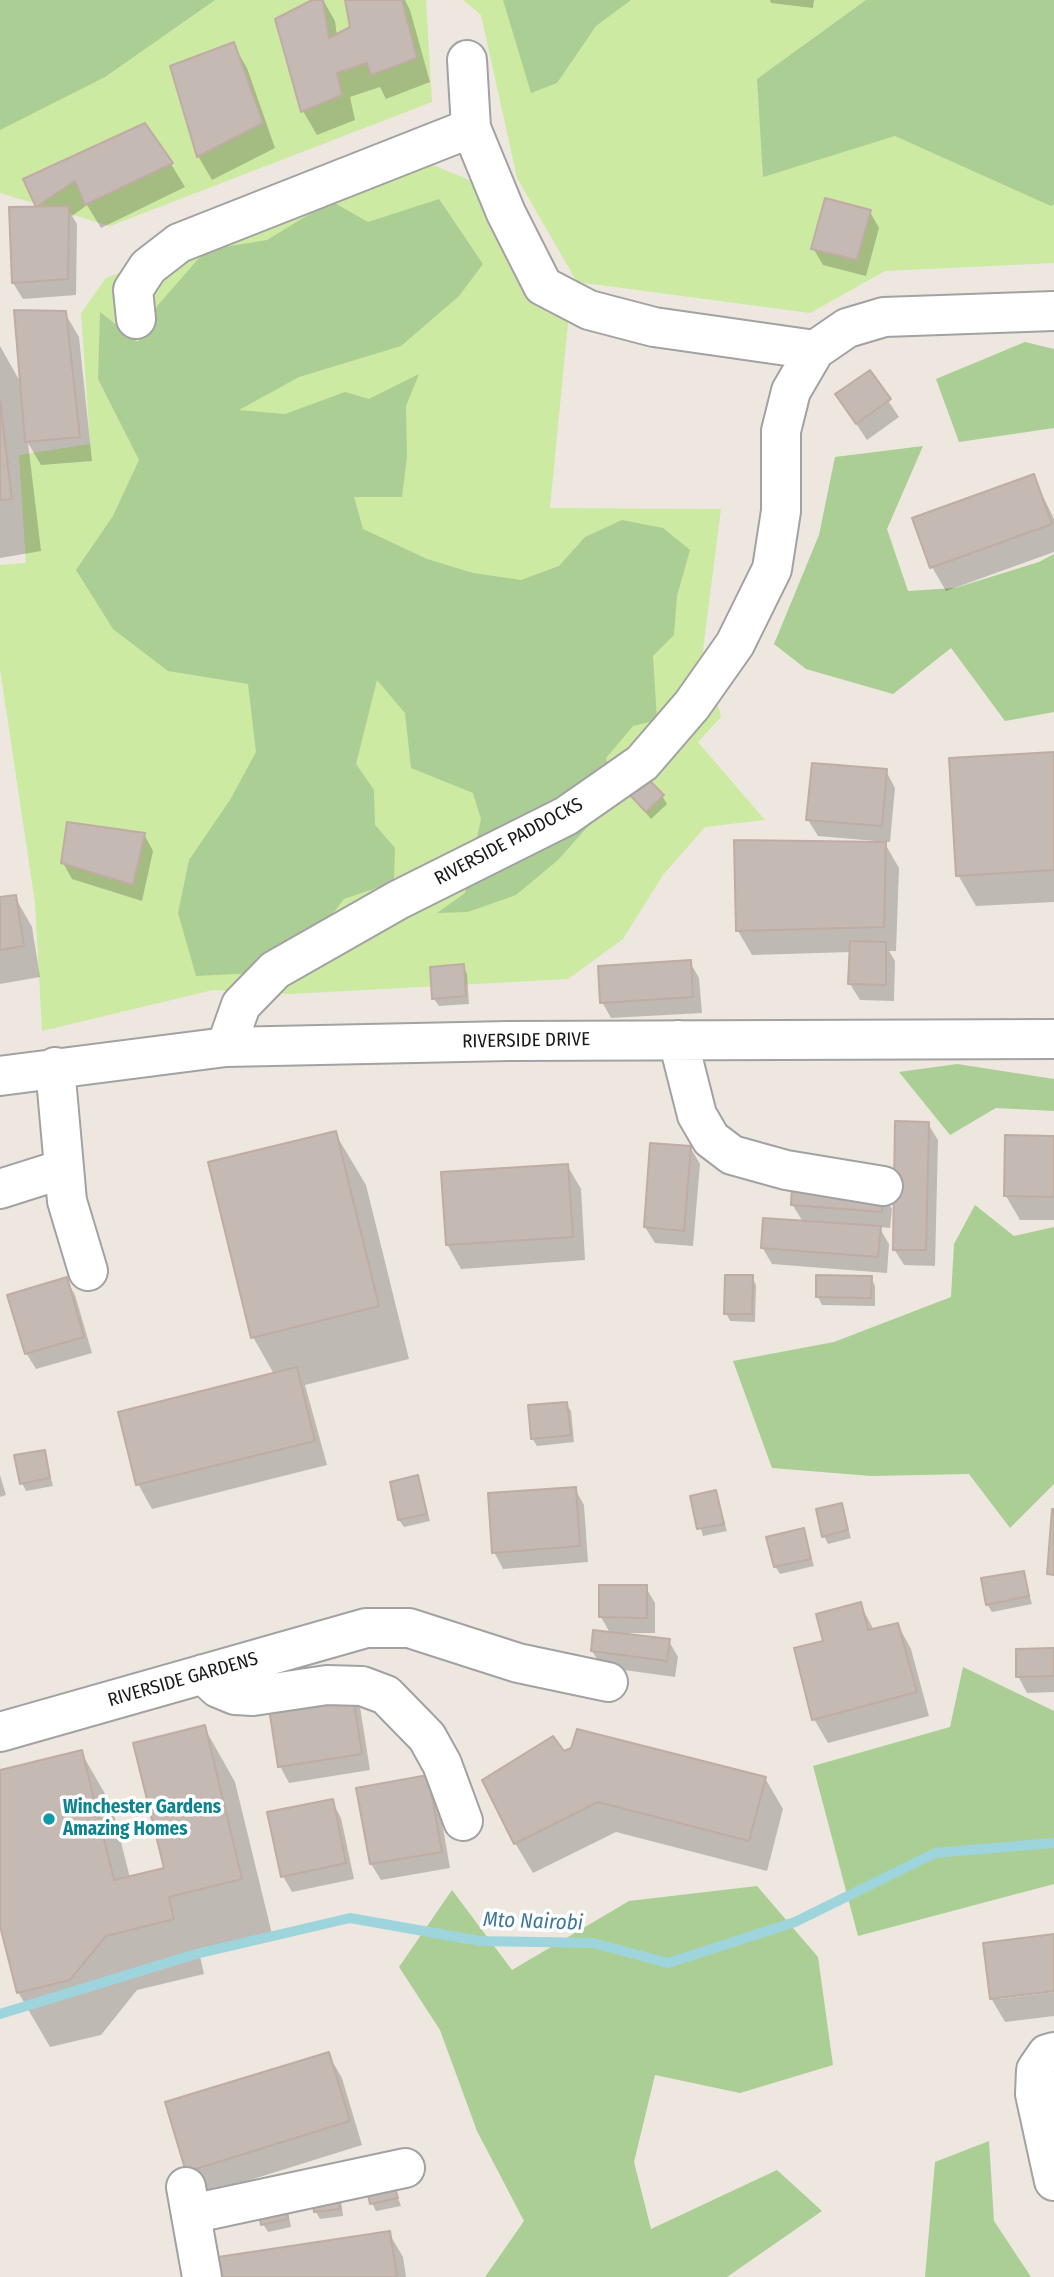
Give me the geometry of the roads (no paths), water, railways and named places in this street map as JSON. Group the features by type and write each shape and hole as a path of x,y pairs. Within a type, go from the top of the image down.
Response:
{"street":[{"path":"467,60 471,128 506,213 543,286 589,310 654,327 816,350"},
{"path":"136,319 133,290 148,267 179,243 471,128"},
{"name":"RIVERSIDE PADDOCKS","path":"226,1047 241,1005 275,970 398,900 566,817 642,763 692,705 735,644 772,569 781,511 781,430 791,391 816,350 847,328 884,317 1054,311"},
{"name":"RIVERSIDE DRIVE","path":"0,1076 226,1047 678,1040 1054,1039"},
{"path":"678,1040 697,1115 711,1139 732,1154 786,1170 883,1186"},
{"path":"55,1067 62,1169 67,1201 88,1271"},
{"path":"0,1189 62,1169"},
{"name":"RIVERSIDE GARDENS","path":"0,1732 366,1628 409,1628 518,1663 608,1682"},
{"path":"203,1674 218,1688 235,1695 253,1696 327,1685 362,1686 386,1696 427,1737 442,1764 463,1821"},
{"path":"1054,2052 1047,2054 1036,2070 1035,2094 1054,2181"},
{"path":"202,2277 189,2201 405,2168"}],"waterway":[{"name":"Mto Nairobi","path":"0,2014 196,1954 350,1918 480,1941 593,1943 668,1963 795,1922 935,1853 1054,1843"}],"place":[{"name":"Winchester Gardens Amazing Homes","path":"49,1819"}]}
